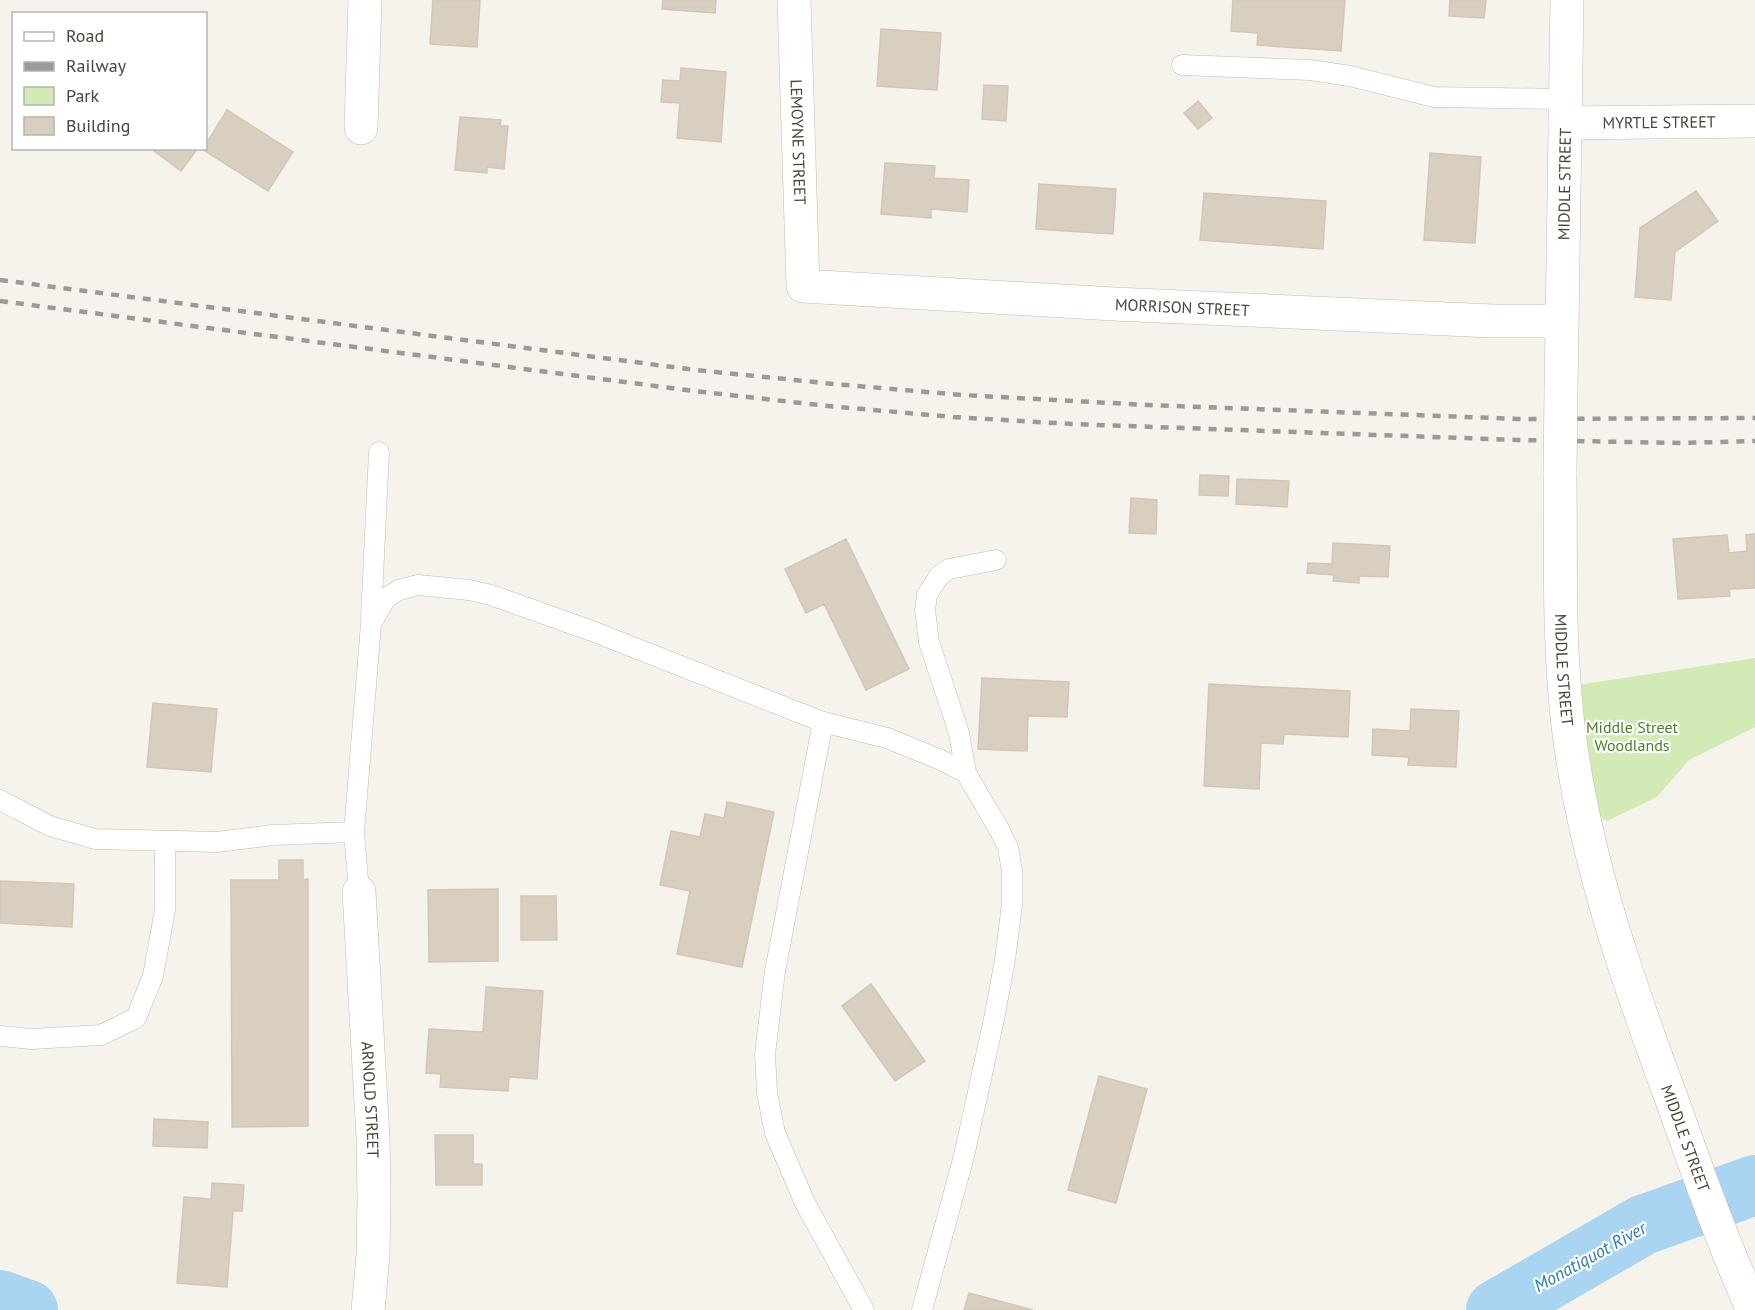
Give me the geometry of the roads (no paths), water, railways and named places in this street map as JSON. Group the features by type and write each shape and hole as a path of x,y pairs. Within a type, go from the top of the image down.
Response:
{"street":[{"path":"361,128 365,0"},
{"name":"LEMOYNE STREET","path":"794,0 803,286"},
{"name":"MIDDLE STREET","path":"1567,0 1560,472 1561,637 1568,725 1582,807 1600,890 1625,972 1694,1162 1753,1310"},
{"name":"MYRTLE STREET","path":"1565,111 1755,121"},
{"name":"MORRISON STREET","path":"803,286 1126,305 1492,321 1562,321"},
{"name":"ARNOLD STREET","path":"358,892 373,1137 373,1255 368,1310"}],"lane":[{"path":"1182,65 1331,72 1434,97 1565,111"},
{"path":"358,892 354,832 371,624 379,452"},
{"path":"922,1310 964,1156 994,1019 1005,960 1012,903 1012,871 1008,848 966,773 959,733 929,642 925,610 927,595 939,576 949,568 996,560"},
{"path":"371,624 386,598 399,590 418,585 469,590 491,595 823,722 887,738 966,773"},
{"path":"823,722 774,971 765,1054 767,1093 775,1133 805,1203 864,1310"},
{"path":"0,800 50,826 95,839 217,842 273,835 354,832"},
{"path":"0,1036 32,1039 101,1035 136,1018 153,976 165,910 165,841"}],"waterway":[{"name":"Monatiquot River","path":"1496,1310 1643,1225 1755,1185"},
{"name":"Monatiquot River","path":"0,1300 28,1310"}],"railway":[{"path":"0,280 696,370 962,395 1148,405 1520,419 1755,418"},
{"path":"0,301 694,391 953,417 1072,424 1518,440 1681,443 1755,441"}],"park label":[{"name":"Middle Street Woodlands","path":"1632,736"}]}
